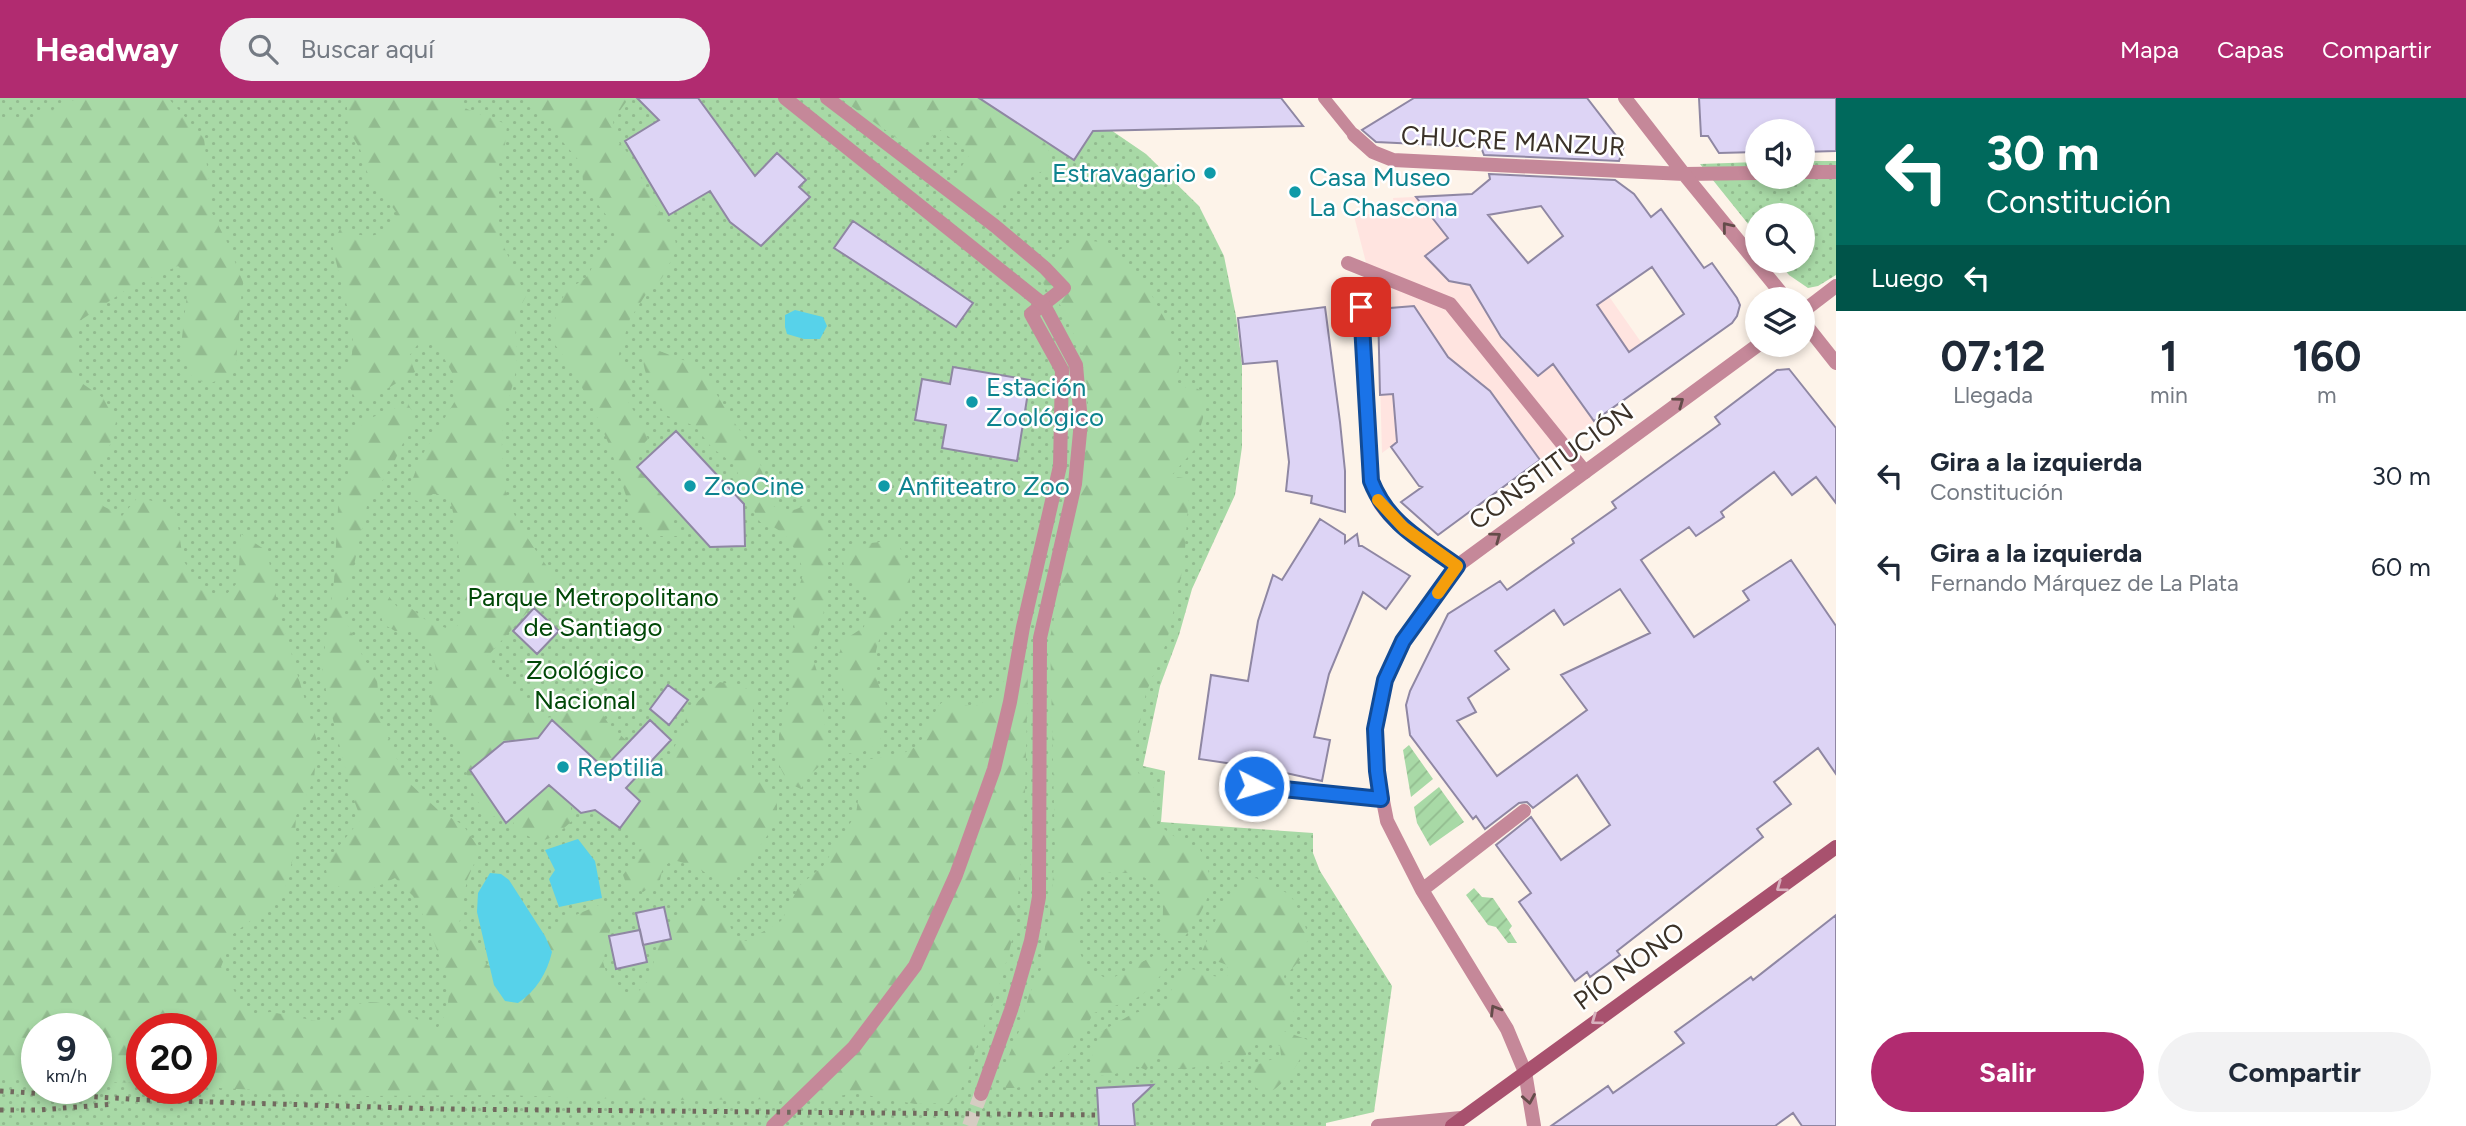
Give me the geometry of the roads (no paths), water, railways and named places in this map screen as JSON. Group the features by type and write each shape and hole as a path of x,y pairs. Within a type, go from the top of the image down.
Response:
{"main road":[{"name":"PÍO NONO","path":"1456,1122 1836,847"}],"street":[{"path":"785,98 1044,305 1076,365 1082,422 1075,484 1040,638 1039,897 1031,941 1018,987 981,1094"},
{"path":"773,1126 854,1047 915,966 956,875 994,769 1060,466 1062,370 1031,314 1064,288 1045,268 995,226 827,98"},
{"path":"1625,98 1776,287"},
{"name":"CHUCRE MANZUR","path":"1354,135 1373,152 1394,160 1684,174 1745,173"},
{"path":"1815,172 1836,172"},
{"path":"1348,263 1450,304 1585,472"},
{"path":"1815,302 1836,286"},
{"path":"1361,307 1371,481 1379,501 1404,528 1457,566"},
{"path":"1815,336 1836,363"},
{"name":"CONSTITUCIÓN","path":"1534,1126 1525,1072 1507,1029 1422,890 1387,821 1377,771 1375,729 1385,680 1403,641 1457,566 1745,355"},
{"path":"1422,890 1524,811"},
{"path":"1378,1126 1456,1122"}],"lane":[{"name":"CHUCRE MANZUR","path":"1324,98 1354,135"},
{"path":"1254,786 1381,799"}],"water":[{"path":"795,310 823,317 827,326 820,339 804,339 787,334 785,315"},
{"path":"578,839 595,861 602,898 559,907 549,879 555,870 545,850"},
{"path":"490,873 501,874 509,880 545,936 552,952 540,981 518,1003 505,1001 494,985 477,912 478,893"}],"tunnel":[{"path":"969,1126 981,1094"}],"railway":[{"path":"0,1091 146,1100 441,1109 1102,1115"},
{"path":"0,1110 115,1104"}],"place":[{"name":"Estravagario","path":"1210,173"},
{"name":"Casa Museo La Chascona","path":"1295,192"},
{"name":"Estación Zoológico","path":"972,402"},
{"name":"ZooCine","path":"690,486"},
{"name":"Anfiteatro Zoo","path":"884,486"},
{"name":"Reptilia","path":"563,767"}],"park label":[{"name":"Parque Metropolitano de Santiago","path":"593,612"},
{"name":"Zoológico Nacional","path":"585,685"}]}
